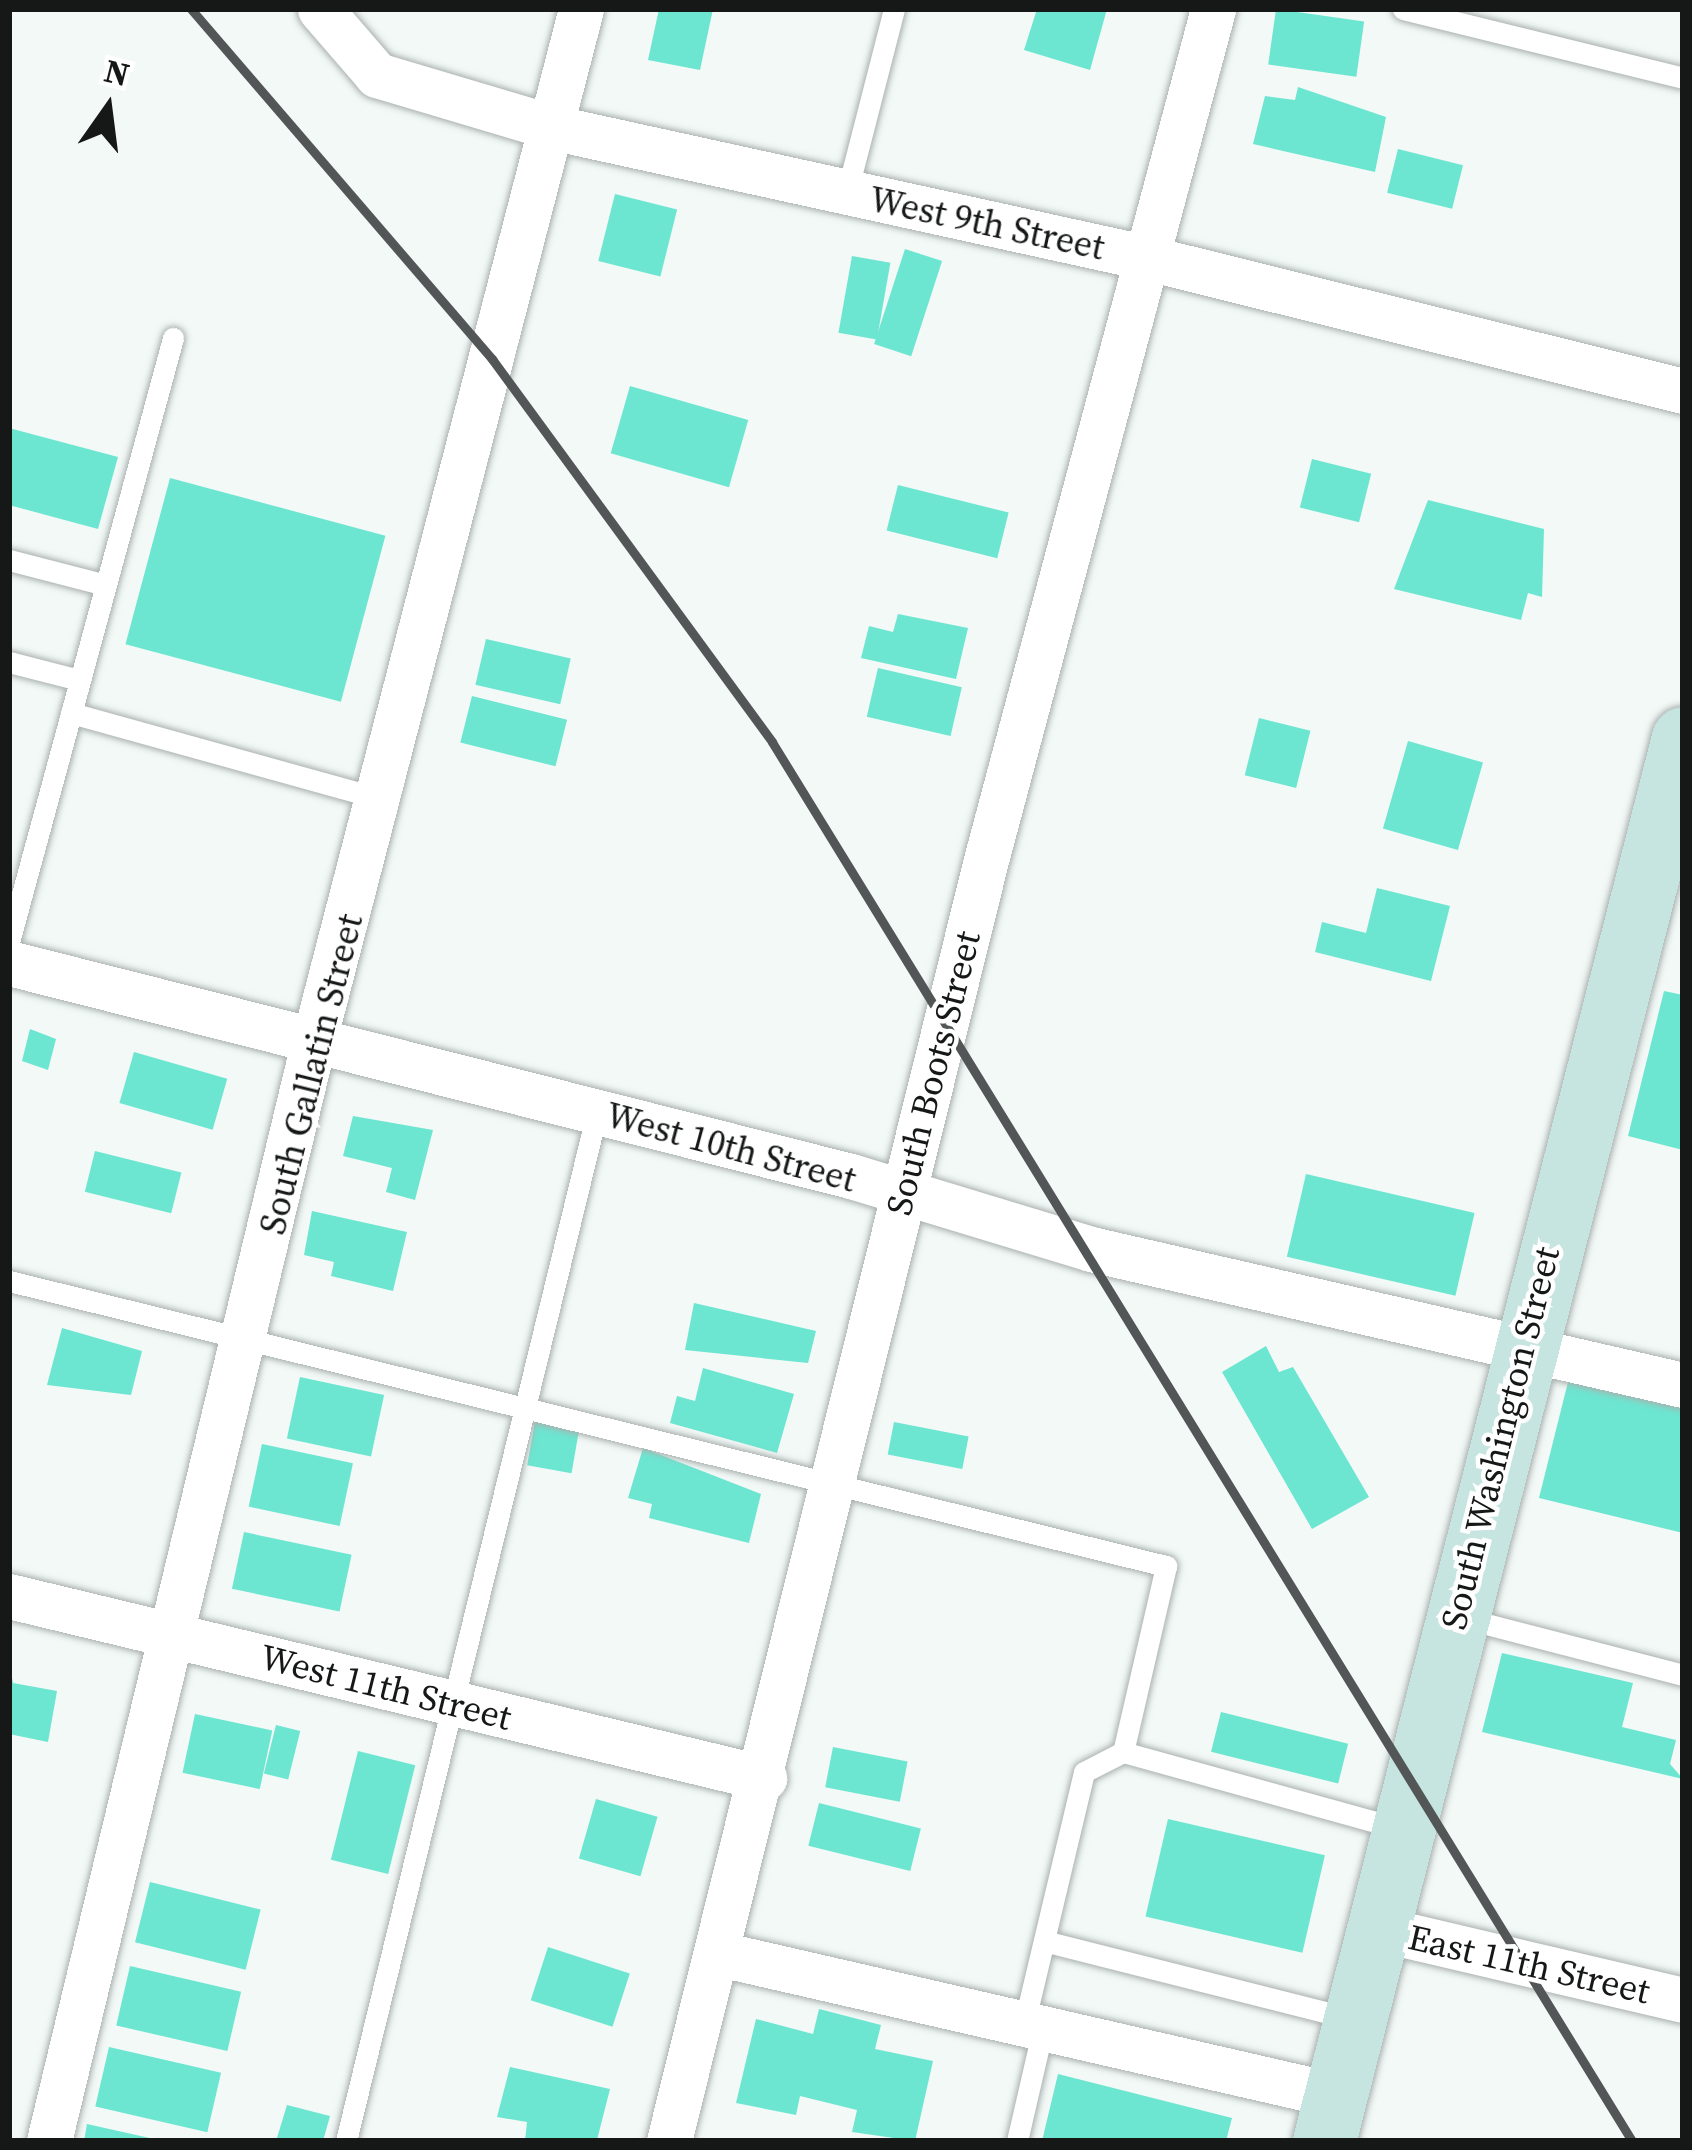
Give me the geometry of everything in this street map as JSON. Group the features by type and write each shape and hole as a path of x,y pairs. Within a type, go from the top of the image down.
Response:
{"main road":[{"name":"South Washington Street","path":"1329,2118 1522,1346 1683,737"}],"street":[{"name":"West 9th Street","path":"320,9 377,76 551,128 1144,257 1683,391"},
{"name":"South Gallatin Street","path":"49,2141 248,1338 314,1044 382,799 581,9"},
{"name":"South Boots Street","path":"669,2141 764,1778 901,1194 1213,9"},
{"name":"West 10th Street","path":"9,962 901,1194 1683,1384"},
{"name":"West 11th Street","path":"9,1596 764,1778"},
{"name":"East 11th Street","path":"1376,1928 1683,2000"},
{"path":"720,1954 1034,2026 1329,2118"}],"lane":[{"path":"847,192 893,9"},
{"path":"1403,9 1683,78"},
{"path":"9,942 173,338"},
{"path":"9,560 106,585"},
{"path":"9,662 79,680"},
{"path":"70,713 382,799"},
{"path":"346,2141 448,1702 597,1112"},
{"path":"9,1281 837,1480 1166,1567 1123,1752"},
{"path":"1455,1616 1683,1676"},
{"path":"1017,2141 1044,1941 1084,1772 1123,1752 1402,1829"},
{"path":"1044,1941 1353,2019"}],"building":[{"path":"659,9 713,9 700,70 648,60"},
{"path":"1037,9 1107,9 1090,70 1024,50"},
{"path":"1276,9 1364,21 1356,77 1268,64"},
{"path":"1298,87 1386,117 1375,172 1253,144 1265,96 1295,100"},
{"path":"1398,149 1463,165 1452,209 1387,193"},
{"path":"615,194 677,209 660,276 598,261"},
{"path":"905,249 942,261 911,356 874,344"},
{"path":"852,256 890,263 877,340 838,333"},
{"path":"630,386 748,420 729,487 611,453"},
{"path":"9,428 118,457 98,529 9,505"},
{"path":"1312,459 1371,474 1359,522 1300,508"},
{"path":"170,478 385,536 341,702 125,644"},
{"path":"898,485 1009,513 997,558 887,531"},
{"path":"1428,500 1544,529 1542,597 1528,593 1521,620 1394,589"},
{"path":"898,614 968,628 956,679 861,658 869,626 893,632"},
{"path":"486,639 571,659 560,704 475,685"},
{"path":"878,668 962,687 951,736 867,717"},
{"path":"472,696 567,720 555,766 460,743"},
{"path":"1259,718 1310,731 1296,788 1245,775"},
{"path":"1408,741 1483,762 1458,850 1383,828"},
{"path":"1377,888 1450,906 1431,981 1315,952 1322,922 1366,933"},
{"path":"1664,991 1683,995 1683,1150 1628,1136"},
{"path":"30,1029 56,1039 48,1070 22,1061"},
{"path":"134,1052 227,1079 213,1130 119,1103"},
{"path":"353,1116 433,1130 415,1200 386,1192 392,1168 343,1156"},
{"path":"95,1151 181,1173 171,1213 85,1192"},
{"path":"1306,1174 1475,1213 1455,1296 1287,1257"},
{"path":"312,1211 407,1232 393,1291 331,1276 334,1262 304,1255"},
{"path":"694,1303 816,1331 808,1363 685,1350"},
{"path":"62,1328 142,1351 131,1395 47,1385"},
{"path":"1266,1346 1279,1372 1293,1367 1369,1497 1312,1529 1222,1372"},
{"path":"703,1368 794,1394 777,1453 670,1423 677,1396 695,1401"},
{"path":"300,1377 384,1395 371,1457 287,1439"},
{"path":"1569,1378 1683,1407 1683,1533 1539,1498"},
{"path":"535,1421 579,1429 572,1473 527,1465"},
{"path":"894,1422 969,1437 962,1469 888,1454"},
{"path":"262,1444 353,1463 340,1526 249,1507"},
{"path":"643,1448 761,1494 749,1543 649,1518 652,1504 628,1498"},
{"path":"244,1532 352,1555 340,1612 232,1589"},
{"path":"1502,1653 1633,1683 1622,1727 1676,1740 1670,1764 1683,1779 1482,1732"},
{"path":"9,1662 13,1683 57,1691 48,1742 9,1734"},
{"path":"1221,1712 1348,1744 1338,1783 1211,1752"},
{"path":"195,1714 272,1730 260,1789 183,1773"},
{"path":"276,1725 300,1731 288,1780 264,1774"},
{"path":"833,1747 908,1762 900,1802 825,1787"},
{"path":"358,1751 415,1765 388,1874 331,1860"},
{"path":"596,1799 658,1817 640,1876 579,1859"},
{"path":"819,1803 921,1828 910,1871 808,1846"},
{"path":"1168,1819 1325,1855 1302,1953 1146,1916"},
{"path":"150,1882 261,1910 246,1970 135,1942"},
{"path":"548,1947 630,1974 612,2027 531,2000"},
{"path":"130,1966 241,1992 227,2051 116,2025"},
{"path":"819,2009 881,2025 875,2049 933,2061 915,2141 852,2132 857,2110 800,2096 796,2115 736,2103 756,2019 813,2034"},
{"path":"109,2047 221,2073 207,2132 95,2106"},
{"path":"510,2067 610,2089 597,2140 525,2141 527,2122 497,2117"},
{"path":"1058,2074 1232,2118 1226,2141 1042,2141"},
{"path":"287,2105 330,2116 323,2141 276,2141"},
{"path":"87,2124 154,2139 154,2141 84,2141"}],"railway":[{"path":"191,9 492,359 772,742 1632,2141"}]}
